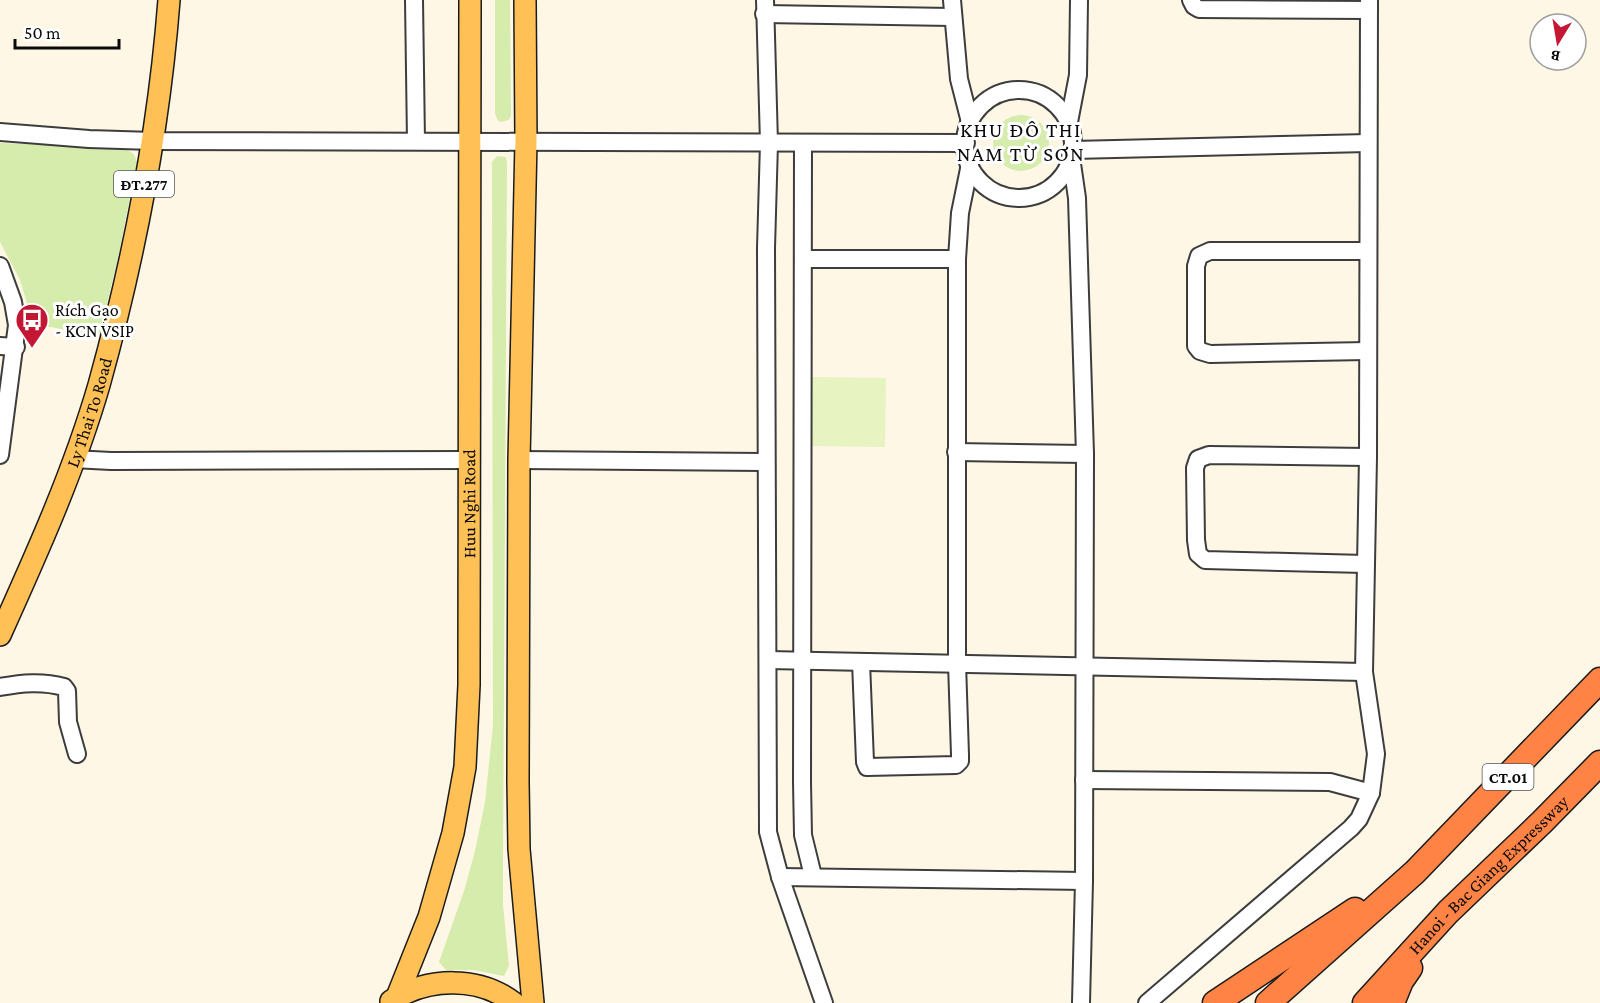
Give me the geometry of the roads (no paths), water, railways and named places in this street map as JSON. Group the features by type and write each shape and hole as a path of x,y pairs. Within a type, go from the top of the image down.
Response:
{"highway":[{"name":"CT.01","path":"1268,1003 1415,872 1600,680"},
{"name":"Hanoi - Bac Giang Expressway","path":"1378,999 1401,981 1448,912 1600,763"},
{"name":"CT.01","path":"1215,1003 1415,872"}],"main road":[{"name":"Ly Thai To Road","path":"0,635 55,511 98,386 114,326 153,141 162,83 169,0"},
{"name":"Huu Nghi Road","path":"392,1000 427,924 453,833 465,766 469,684 470,0"},
{"path":"525,0 526,141 519,460 519,838 533,1003"},
{"path":"392,1000 425,985 460,982 494,991 514,1003"}],"street":[{"path":"414,0 416,141"},
{"path":"1079,0 1078,75 1069,122 1073,141 1072,154 1077,198 1085,454 1086,668 1081,1003"},
{"path":"1147,1003 1351,828 1359,819 1371,793 1376,754 1364,672 1368,457 1369,5 1199,9 1191,0"},
{"path":"824,1003 780,877 768,832 766,249 769,143 764,7 952,8 959,79 970,122"},
{"path":"1069,122 1058,107 1043,96 1034,92 1015,90 997,95 981,106 970,122 966,143 970,164 980,180 994,191 1012,197 1025,197 1043,192 1056,183 1067,168 1072,154"},
{"path":"0,132 153,141 966,143"},
{"path":"1072,154 1368,143"},
{"path":"803,144 803,835 813,876"},
{"path":"861,662 867,767 874,769 956,765 960,761 957,663 957,259 960,213 970,164"},
{"path":"1367,351 1210,354 1200,351 1196,346 1196,266 1199,256 1209,251 1368,251"},
{"path":"803,259 957,259"},
{"path":"0,266 13,302 17,325 8,347 0,455"},
{"path":"956,452 1085,454"},
{"path":"1365,564 1205,560 1198,554 1196,540 1195,468 1198,459 1209,455 1368,457"},
{"path":"74,459 111,461 469,460"},
{"path":"519,460 766,462"},
{"path":"768,660 1364,672"},
{"path":"0,687 33,682 64,687 67,691 68,722 77,754"},
{"path":"1084,780 1330,782 1371,793"},
{"path":"780,877 1084,881"}],"place":[{"name":"Rích Gạo - KCN VSIP","path":"32,349"}],"district":[{"name":"KHU ĐÔ THỊ NAM TỪ SƠN","path":"1021,142"}]}
